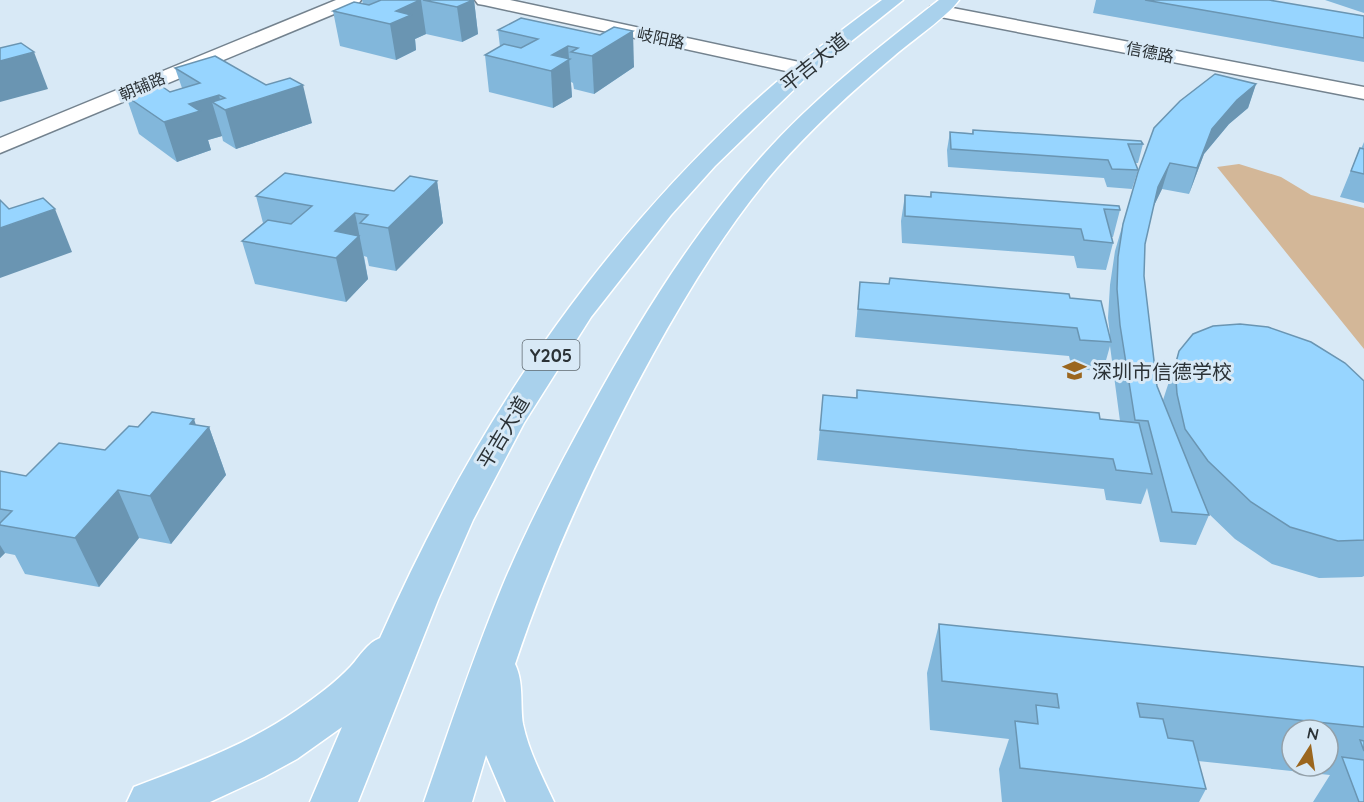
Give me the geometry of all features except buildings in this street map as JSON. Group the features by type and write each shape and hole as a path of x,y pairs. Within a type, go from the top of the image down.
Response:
{"main road":[{"name":"平吉大道","path":"334,802 407,625 442,545 474,481 519,404 600,283 646,225 735,131 804,69 894,0"},
{"name":"平吉大道","path":"448,802 523,585 568,483 643,344 684,276 766,167 805,124 880,56 944,5"},
{"path":"151,802 236,770 292,737 339,704 379,665 407,625"},
{"path":"502,641 498,684 500,724 511,765 530,802"}],"street":[{"name":"朝辅路","path":"0,146 352,0"},
{"name":"岐阳路","path":"484,0 804,69"},
{"name":"信德路","path":"944,5 1364,93"}],"shaded area":[{"path":"1239,164 1281,177 1311,195 1364,208 1364,349 1217,167"}],"place":[{"name":"深圳市信德学校","path":"1074,371"}]}
